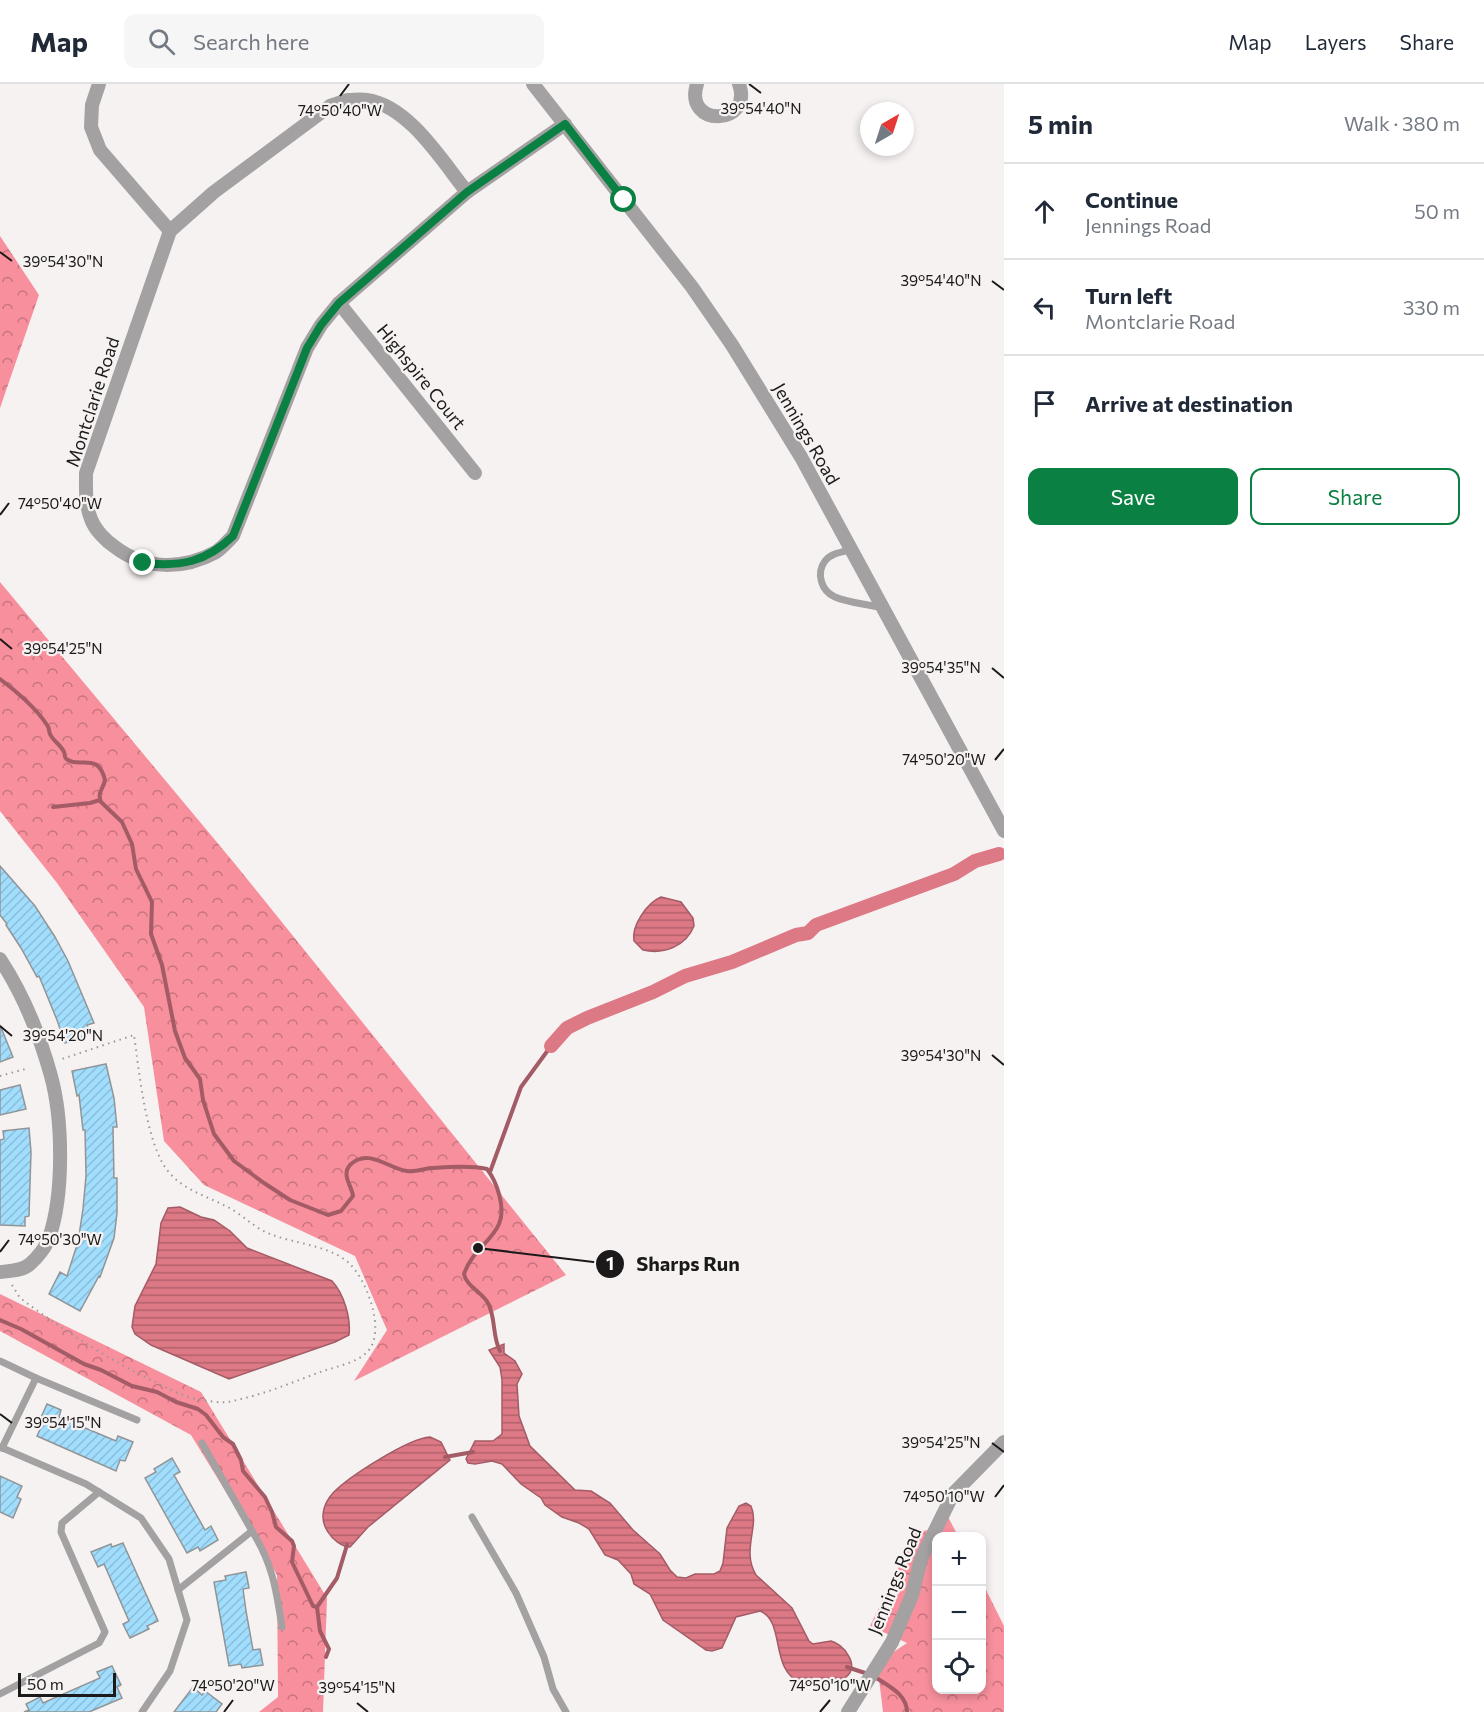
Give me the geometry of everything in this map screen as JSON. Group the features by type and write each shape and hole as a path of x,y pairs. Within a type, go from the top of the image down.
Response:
{"street":[{"path":"99,84 92,105 91,127 100,150 170,231"},
{"name":"Jennings Road","path":"532,84 702,300 795,447 1004,831"},
{"path":"697,84 695,98 698,105 702,111 716,117 723,117 736,109 741,95 739,84"},
{"name":"Montclarie Road","path":"467,192 409,120 387,106 367,100 348,100 330,106 214,192 170,231 86,473 86,500 91,521 106,541 126,555 143,563 164,565 191,562 217,551 233,536 307,348 321,325 339,303 467,192 565,124"},
{"name":"Highspire Court","path":"339,303 475,473"},
{"path":"0,959 35,1026 52,1078 59,1131 59,1193 49,1240 29,1265 17,1270 4,1271"},
{"name":"Jennings Road","path":"848,1712 892,1642 912,1595 921,1559 953,1494 1004,1442"}],"lane":[{"path":"851,550 836,553 825,560 820,573 822,585 833,597 882,608"},
{"path":"0,1361 137,1420"},
{"path":"36,1378 1,1447 86,1484 141,1518 169,1559 187,1620 170,1671 142,1712"},
{"path":"202,1443 265,1552 274,1577 282,1627"},
{"path":"0,1694 99,1643 105,1632 61,1532 62,1523 99,1492"},
{"path":"472,1517 516,1593 544,1657 553,1689 566,1712"},
{"path":"178,1590 252,1531"}],"path":[{"path":"4,1271 20,1298 76,1337 117,1363 192,1399 230,1402 291,1384 351,1362 367,1352 376,1338 376,1326 365,1289 359,1274 347,1262 338,1255 272,1235 257,1228 235,1211 179,1183 166,1169 149,1129 134,1035 55,1061"},
{"path":"0,1076 29,1068"}],"green space":[{"path":"0,236 39,295 0,408"},
{"path":"0,582 235,864 566,1275 354,1381 387,1330 355,1256 204,1185 164,1141 144,1007 57,883 0,811"},
{"path":"0,1294 201,1392 327,1598 323,1712 259,1712 278,1697 277,1575 191,1435 0,1331"},
{"path":"944,1509 956,1532 932,1532 932,1694 986,1694 986,1590 1004,1626 1004,1712 883,1712 877,1663 907,1643 870,1626 916,1532 935,1529"}],"shaded area":[{"path":"661,897 681,902 693,918 694,926 680,944 666,950 643,950 634,941 635,929 650,904"},
{"path":"180,1207 201,1217 214,1220 230,1231 247,1248 332,1281 346,1306 349,1335 229,1379 151,1345 135,1334 132,1327 135,1306 156,1264 161,1223 168,1208"},
{"path":"504,1344 504,1353 515,1361 522,1374 517,1384 519,1416 530,1446 575,1490 591,1491 610,1503 633,1530 660,1554 677,1577 686,1578 695,1574 714,1574 720,1571 727,1528 739,1506 746,1503 751,1506 753,1522 750,1556 756,1575 792,1608 809,1641 813,1644 831,1641 845,1650 852,1664 850,1672 838,1681 819,1685 802,1683 792,1677 785,1669 773,1625 760,1611 736,1617 722,1648 706,1650 663,1620 650,1594 634,1584 631,1574 618,1560 605,1555 589,1529 562,1517 545,1505 541,1498 521,1484 502,1464 492,1461 468,1463 466,1459 475,1441 493,1441 502,1434 500,1367 489,1350"},
{"path":"430,1437 441,1442 450,1460 368,1527 350,1547 335,1540 325,1527 323,1517 327,1502 333,1493 379,1459 408,1444"}],"building":[{"path":"0,866 35,906 68,961 94,1023 87,1025 90,1034 65,1043 39,976 37,977 0,915"},
{"path":"0,1025 13,1057 0,1062"},
{"path":"106,1064 114,1098 117,1127 113,1127 117,1213 114,1238 100,1277 80,1311 49,1294 60,1272 67,1276 78,1242 83,1209 86,1176 85,1130 83,1130 79,1095 77,1096 72,1071"},
{"path":"20,1085 26,1109 0,1115 0,1090"},
{"path":"29,1128 31,1152 29,1216 25,1217 25,1226 0,1225 0,1140 4,1139 3,1131"},
{"path":"47,1404 61,1410 59,1417 116,1441 118,1436 133,1442 125,1461 120,1460 116,1471 37,1436 42,1425 38,1424"},
{"path":"172,1458 180,1472 174,1475 205,1530 211,1526 218,1540 200,1551 198,1547 187,1553 145,1478 156,1472 154,1469"},
{"path":"0,1476 22,1486 17,1497 21,1499 13,1518 0,1512"},
{"path":"123,1543 158,1621 147,1626 149,1629 130,1638 123,1624 129,1621 104,1564 98,1567 91,1552 111,1544 112,1547"},
{"path":"246,1572 249,1588 243,1589 253,1650 260,1649 263,1665 242,1668 241,1664 229,1666 214,1582 226,1580 225,1576"},
{"path":"112,1666 121,1685 117,1687 122,1698 89,1712 24,1712 29,1710 26,1704 40,1697 43,1703 100,1678 97,1672"},
{"path":"193,1687 202,1695 205,1691 222,1704 216,1712 174,1712"}],"waterway":[{"path":"0,679 38,713 68,760 93,763 102,771 105,780 100,793 101,802 122,822 132,844 136,869 152,902 151,934 162,965 175,1031 185,1058 200,1079 203,1100 214,1134 234,1161 290,1200 328,1215 341,1211 353,1196 347,1173 350,1165 357,1160 371,1158 407,1171 459,1167 487,1169 499,1195 501,1218 496,1230 471,1259 464,1274 468,1282 488,1303 500,1351"},
{"path":"53,807 100,800"},
{"path":"999,854 1004,852"},
{"path":"551,1046 567,1028 587,1018 653,992 685,976 732,962 796,935 808,933 816,925 954,874 975,861 999,854"},
{"path":"490,1172 521,1087 551,1046"},
{"path":"0,1320 84,1364 132,1386 157,1392 176,1402 198,1409 206,1415 223,1437 233,1444 241,1460 243,1471 265,1497 276,1527 292,1541 294,1546 292,1562 313,1606 317,1607 320,1631 329,1649 326,1657"},
{"path":"445,1457 473,1452"},
{"path":"317,1607 337,1578 347,1545"},
{"path":"847,1667 868,1674"},
{"path":"875,1677 900,1695 907,1712"}],"place":[{"name":"Sharps Run","path":"478,1248"}],"route":[{"path":"143,563 164,565 191,562 217,551 233,536 307,348 321,325 339,303 467,192 565,124 624,200"}]}
